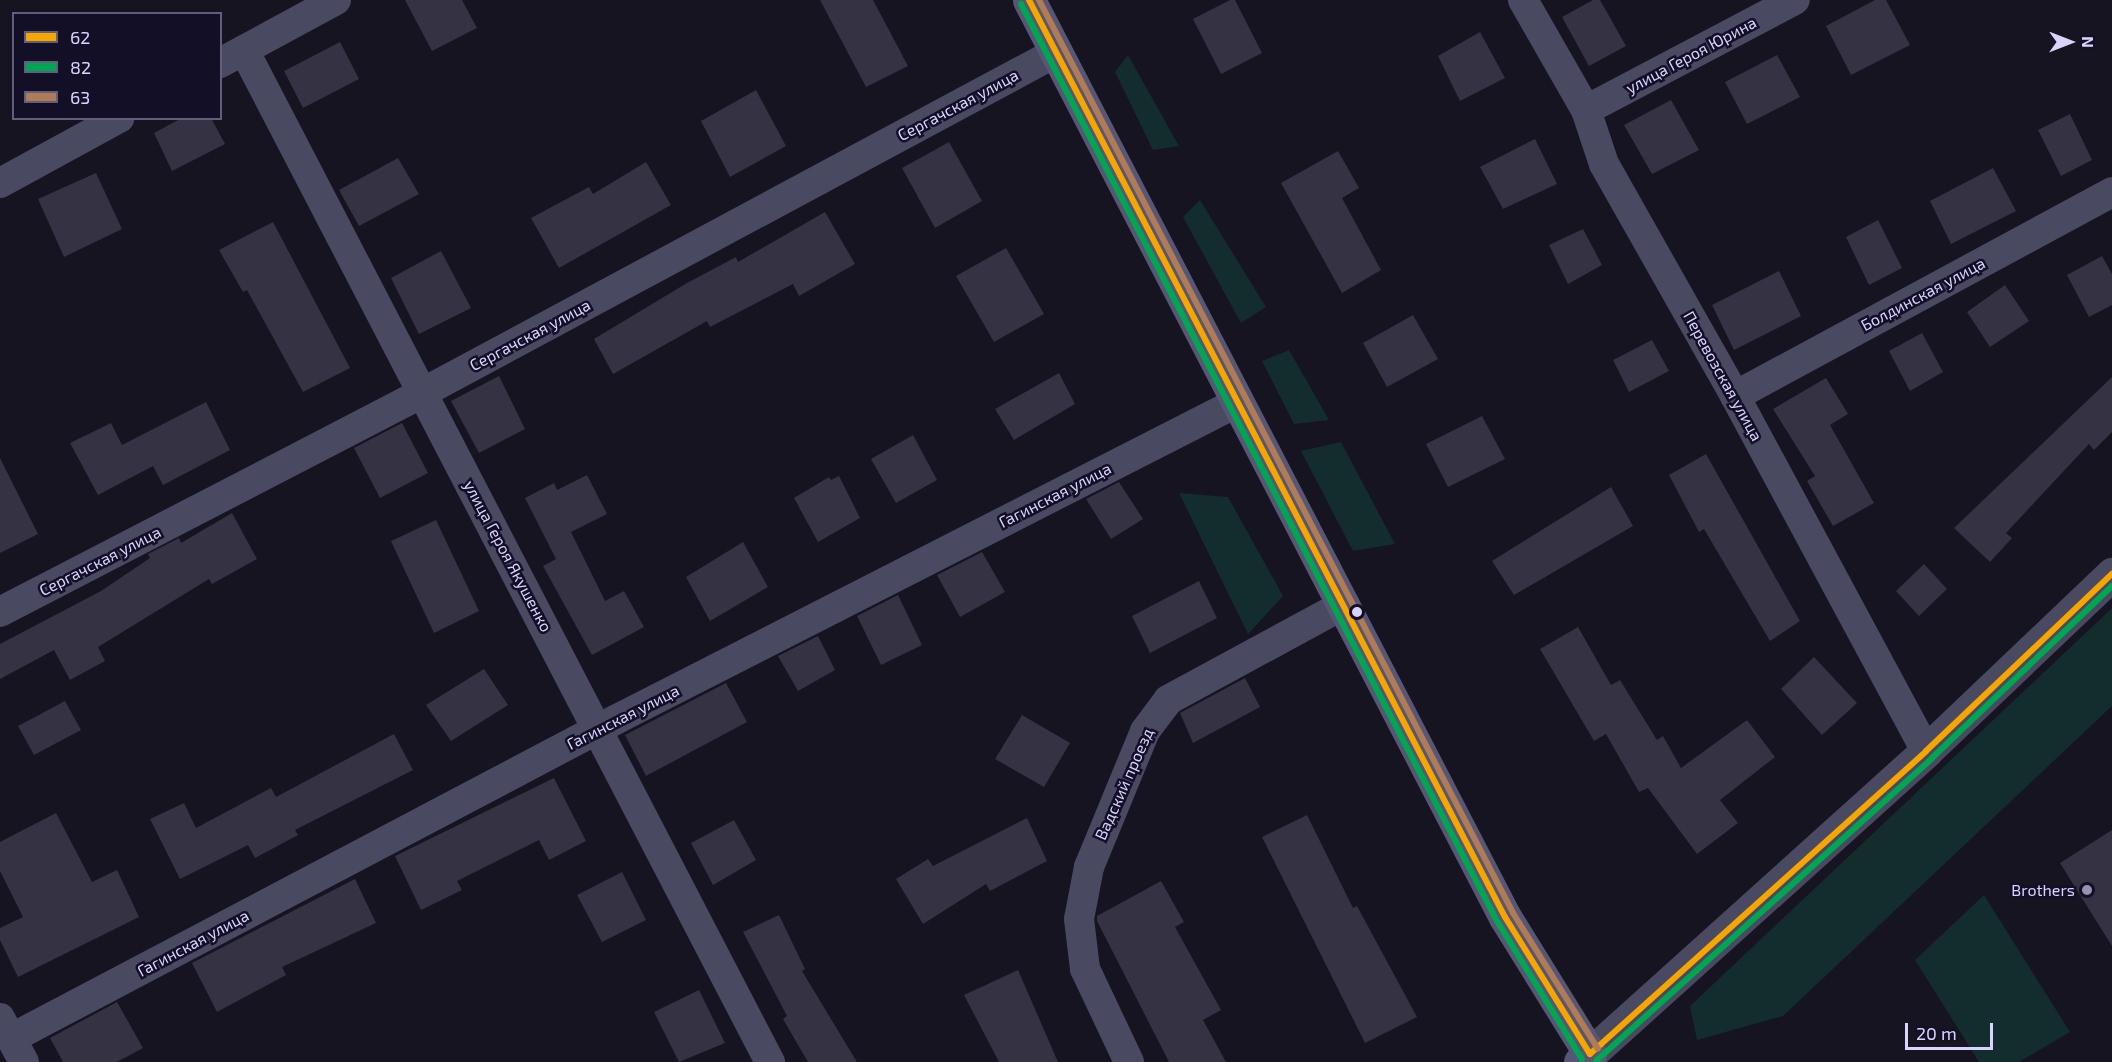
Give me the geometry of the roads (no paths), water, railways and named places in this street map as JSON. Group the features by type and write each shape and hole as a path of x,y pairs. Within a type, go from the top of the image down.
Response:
{"main road":[{"path":"1029,0 1345,604 1505,917 1585,1058"}],"street":[{"path":"232,57 336,0"},
{"name":"Перевозская улица","path":"1523,0 1586,110 1604,164 1735,396 1926,751"},
{"name":"улица Героя Юрина","path":"1586,110 1795,0"},
{"name":"Сергачская улица","path":"0,612 422,393 1057,52"},
{"name":"улица Героя Якушенко","path":"232,57 422,393 599,729 770,1062"},
{"path":"0,183 115,120"},
{"name":"Болдинская улица","path":"1735,396 2112,192"},
{"name":"Гагинская улица","path":"12,1039 599,729 1238,402"},
{"path":"1585,1058 1926,751 2112,573"},
{"name":"Вадский проезд","path":"1129,1062 1085,969 1079,919 1089,867 1145,731 1168,700 1345,604"}],"place":[{"name":"Brothers","path":"2087,890"}]}
